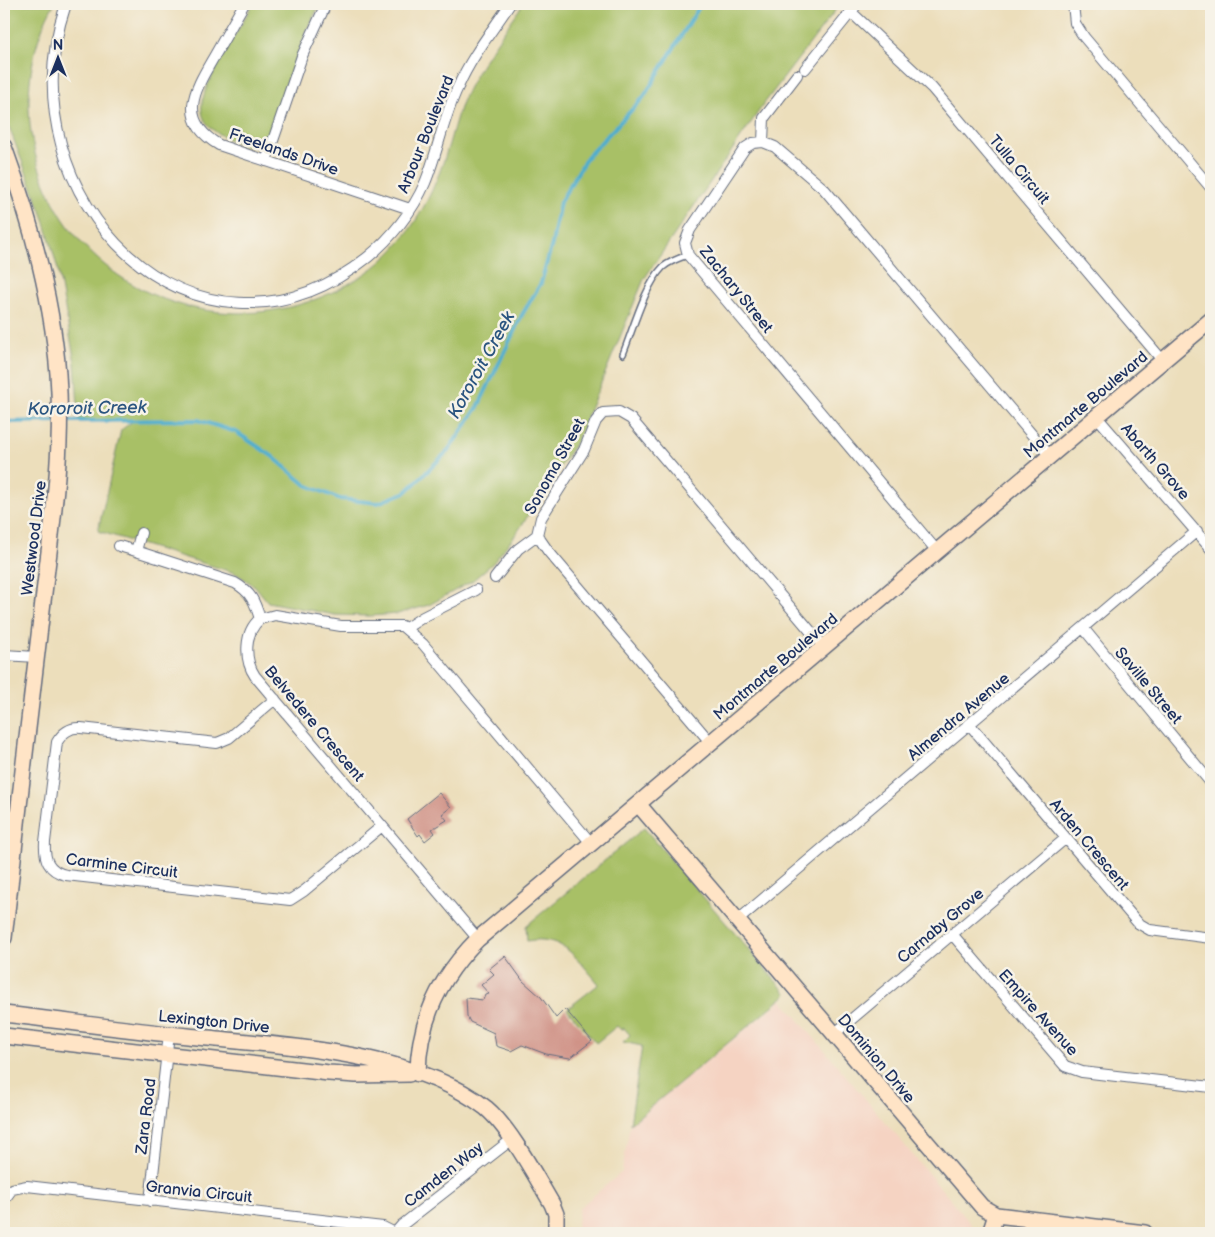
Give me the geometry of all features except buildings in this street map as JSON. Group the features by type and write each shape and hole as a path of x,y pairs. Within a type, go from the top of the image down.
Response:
{"street":[{"path":"42,80 52,36 66,4"},
{"name":"Freelands Drive","path":"244,4 196,89 193,109 198,126 210,139 266,161 410,209"},
{"path":"266,161 302,56 326,4"},
{"name":"Arbour Boulevard","path":"117,259 151,281 192,296 231,302 270,300 304,292 352,268 385,242 410,209 424,185 447,112 458,86 510,4"},
{"path":"1072,4 1075,22 1084,37 1211,188"},
{"path":"854,8 764,118 763,142 775,146 824,189 1050,456"},
{"name":"Tulla Circuit","path":"854,8 932,88 1163,361"},
{"name":"Zachary Street","path":"763,142 753,143 745,148 728,172 686,238 688,255 937,552"},
{"name":"Westwood Drive","path":"4,147 25,206 47,292 55,345 60,412 58,476 8,865 4,938"},
{"name":"Montmarte Boulevard","path":"418,1074 423,1032 436,993 455,964 478,939 1211,320"},
{"name":"Sonoma Street","path":"710,743 548,552 537,534 541,518 588,443 598,417 607,411 619,412 631,419 824,647"},
{"name":"Abarth Grove","path":"1097,416 1211,549"},
{"name":"Almendra Avenue","path":"737,921 1084,629 1197,531"},
{"path":"136,551 141,533"},
{"path":"495,578 518,549 537,534"},
{"path":"119,546 235,583 247,590 254,600 260,619 274,615 341,626 400,625 406,628 423,644 592,844"},
{"path":"406,628 422,616 476,590"},
{"name":"Belvedere Crescent","path":"260,619 250,633 248,664 255,676 478,939"},
{"name":"Saville Street","path":"1084,629 1211,783"},
{"path":"4,656 36,657"},
{"name":"Carmine Circuit","path":"275,699 229,738 217,743 75,727 64,732 57,742 44,852 45,858 52,869 66,875 290,900 304,891 382,826"},
{"name":"Arden Crescent","path":"970,725 1143,927 1158,932 1211,938"},
{"name":"Dominion Drive","path":"638,804 972,1198 982,1207 996,1215 1145,1233"},
{"name":"Carnaby Grove","path":"834,1034 1066,838"},
{"name":"Empire Avenue","path":"952,934 1065,1066 1082,1072 1211,1086"},
{"name":"Lexington Drive","path":"4,1014 332,1052 387,1063 457,1089 494,1115 552,1204 556,1214 556,1233"},
{"name":"Zara Road","path":"150,1201 169,1034"},
{"name":"Lexington Drive","path":"4,1036 356,1075 418,1074"},
{"name":"Camden Way","path":"395,1233 402,1225 511,1140"},
{"name":"Granvia Circuit","path":"4,1200 12,1190 27,1186 383,1227 395,1233"},
{"path":"990,1233 996,1215"}],"lane":[{"path":"623,354 649,290 661,270 673,260 688,255"}],"shaded area":[{"path":"782,1000 971,1224 970,1233 576,1233 579,1208 622,1172 630,1124"}],"green space":[{"path":"4,4 54,4 46,19 35,50 30,83 29,117 31,133 47,189 75,235 113,272 159,297 209,311 262,312 315,299 366,273 393,250 405,236 424,206 439,174 468,89 490,51 523,4 840,4 763,105 644,279 577,441 516,534 493,563 472,581 429,605 397,614 370,616 335,615 268,602 255,586 235,573 98,531 121,430 134,420 79,421 75,363 58,270 44,219 4,114"},
{"path":"253,4 320,4 293,65 270,139 267,143 257,148 245,146 222,136 211,128 204,119 202,109 203,99 213,74"},
{"path":"644,828 787,994 630,1124 642,1046 623,1042 630,1035 624,1028 621,1030 617,1026 596,1043 567,1009 599,984 576,958 560,945 550,941 527,941 526,926"}],"waterway":[{"name":"Kororoit Creek","path":"63,421 198,420 236,432 272,456 306,485 340,499 378,503 406,492 447,452 478,407 522,315 541,283 552,244 560,202 587,157 643,98 701,4"},
{"name":"Kororoit Creek","path":"4,422 56,421"}]}
